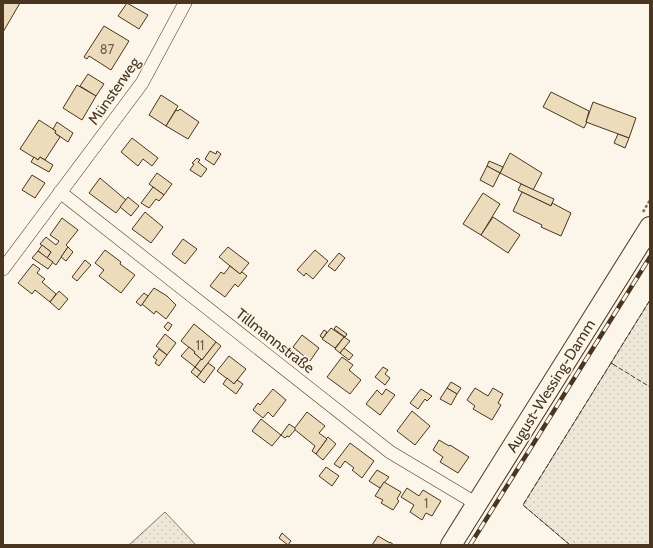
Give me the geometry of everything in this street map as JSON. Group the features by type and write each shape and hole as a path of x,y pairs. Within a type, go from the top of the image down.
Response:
{"main road":[{"name":"August-Wessing-Damm","path":"451,545 650,227"}],"street":[{"name":"Münsterweg","path":"3,269 142,83 185,3"},
{"name":"Tillmannstraße","path":"60,192 390,452 477,504"}],"shaded area":[{"path":"650,300 650,545 570,545 523,505"},
{"path":"165,512 196,545 129,545"}],"building":[{"path":"3,3 20,3 3,32"},
{"path":"127,3 148,15 139,29 118,16"},
{"path":"104,26 129,41 111,70 89,56 87,59 84,57"},
{"path":"88,74 104,84 96,96 80,86"},
{"path":"77,85 96,96 82,120 63,108"},
{"path":"551,92 589,111 584,128 543,107"},
{"path":"161,95 178,106 166,126 149,115"},
{"path":"593,102 636,118 629,138 586,122"},
{"path":"180,109 199,122 188,139 166,126 176,110 178,111"},
{"path":"39,120 56,131 55,133 60,137 45,160 40,157 38,160 20,149"},
{"path":"57,122 73,133 68,142 55,133 56,131 53,129"},
{"path":"618,134 629,138 625,148 614,143"},
{"path":"132,138 158,158 152,166 143,159 138,166 121,152"},
{"path":"210,151 216,154 217,151 221,154 214,165 205,159"},
{"path":"510,153 542,173 533,190 500,173"},
{"path":"34,157 38,160 40,157 53,165 49,172 31,162"},
{"path":"197,158 200,160 198,162 207,169 201,177 190,170 194,164 192,163"},
{"path":"489,161 503,167 500,173 487,166"},
{"path":"487,166 500,173 493,187 480,180"},
{"path":"157,173 172,184 164,195 149,184"},
{"path":"32,175 45,183 35,198 22,190"},
{"path":"100,178 126,200 116,213 89,193"},
{"path":"521,184 554,199 551,206 518,190"},
{"path":"153,187 164,195 159,201 156,199 149,208 141,203"},
{"path":"522,192 551,206 552,203 571,213 561,236 541,227 542,225 513,211"},
{"path":"483,193 500,204 481,235 463,224"},
{"path":"128,197 139,206 131,216 120,207"},
{"path":"145,212 163,227 151,243 132,229"},
{"path":"493,217 520,235 508,253 481,235"},
{"path":"62,218 78,230 66,245 68,247 56,265 47,258 51,252 40,244 46,237 56,245 59,241 50,235"},
{"path":"183,239 197,249 185,264 172,254"},
{"path":"42,245 51,252 47,258 38,251"},
{"path":"68,247 73,252 66,261 61,257"},
{"path":"228,247 249,263 240,274 219,257"},
{"path":"105,250 135,275 121,293 99,276 104,270 95,263"},
{"path":"315,250 328,261 313,279 306,273 304,276 297,270"},
{"path":"38,251 53,262 48,269 32,258"},
{"path":"339,253 345,258 335,271 328,266"},
{"path":"85,260 91,265 77,281 72,277"},
{"path":"33,264 40,269 37,273 45,279 42,282 56,294 50,302 35,290 32,294 18,283"},
{"path":"230,266 240,274 242,272 247,276 238,287 235,284 225,297 210,286 221,272 224,274"},
{"path":"154,288 167,296 176,305 166,319 156,311 154,314 142,304"},
{"path":"59,291 68,299 59,310 50,302"},
{"path":"144,293 148,296 141,306 136,302"},
{"path":"168,322 172,325 168,331 164,327"},
{"path":"194,324 216,342 202,360 194,353 195,352 181,341"},
{"path":"336,326 347,334 345,337 334,329"},
{"path":"331,328 344,337 335,348 322,339"},
{"path":"324,330 327,332 323,338 320,336"},
{"path":"165,334 176,343 167,355 156,346"},
{"path":"302,335 319,348 310,361 293,347"},
{"path":"344,337 350,341 340,353 335,349"},
{"path":"216,342 221,346 201,372 195,367"},
{"path":"189,347 201,359 195,367 181,356"},
{"path":"344,348 353,355 349,360 340,353"},
{"path":"159,349 167,355 159,366 155,363 157,360 153,357"},
{"path":"229,356 246,369 234,384 217,371"},
{"path":"342,357 353,365 349,370 361,380 350,394 327,377"},
{"path":"208,363 215,368 204,383 197,377"},
{"path":"195,367 201,372 197,377 191,372"},
{"path":"383,367 388,370 385,374 390,378 385,385 375,377"},
{"path":"227,378 234,384 237,380 243,384 236,394 223,384"},
{"path":"451,382 461,388 457,394 447,388"},
{"path":"447,388 457,394 451,405 440,399"},
{"path":"475,388 488,396 493,388 503,394 498,403 501,405 492,420 473,409 475,406 467,400"},
{"path":"273,389 286,400 273,417 268,412 263,418 253,410 258,403 260,405"},
{"path":"386,389 395,395 380,415 366,404 377,390 382,395"},
{"path":"421,389 432,396 427,401 425,399 418,409 410,403"},
{"path":"412,411 430,426 415,445 397,431"},
{"path":"307,412 325,426 319,433 327,439 316,454 312,451 315,446 294,429"},
{"path":"261,419 281,435 272,446 252,431"},
{"path":"289,424 295,428 295,430 289,437 287,436 285,438 281,435"},
{"path":"328,437 336,444 323,460 316,454"},
{"path":"439,440 469,457 458,473 440,462 443,457 433,450"},
{"path":"350,443 374,461 362,478 352,470 354,468 345,461 340,468 334,464"},
{"path":"326,467 339,476 332,486 319,476"},
{"path":"377,470 389,477 380,488 369,481"},
{"path":"384,482 401,492 397,499 399,501 393,510 381,503 383,500 375,496"},
{"path":"407,488 419,496 423,490 441,501 432,516 426,513 422,520 410,512 414,505 401,497"},
{"path":"282,533 291,541 288,545 279,538"},
{"path":"378,536 390,542 394,545 372,545"}],"railway":[{"path":"470,545 650,257"}],"fence":[{"path":"613,364 611,363 650,300"},
{"path":"570,545 523,505 611,363 650,387"}]}
